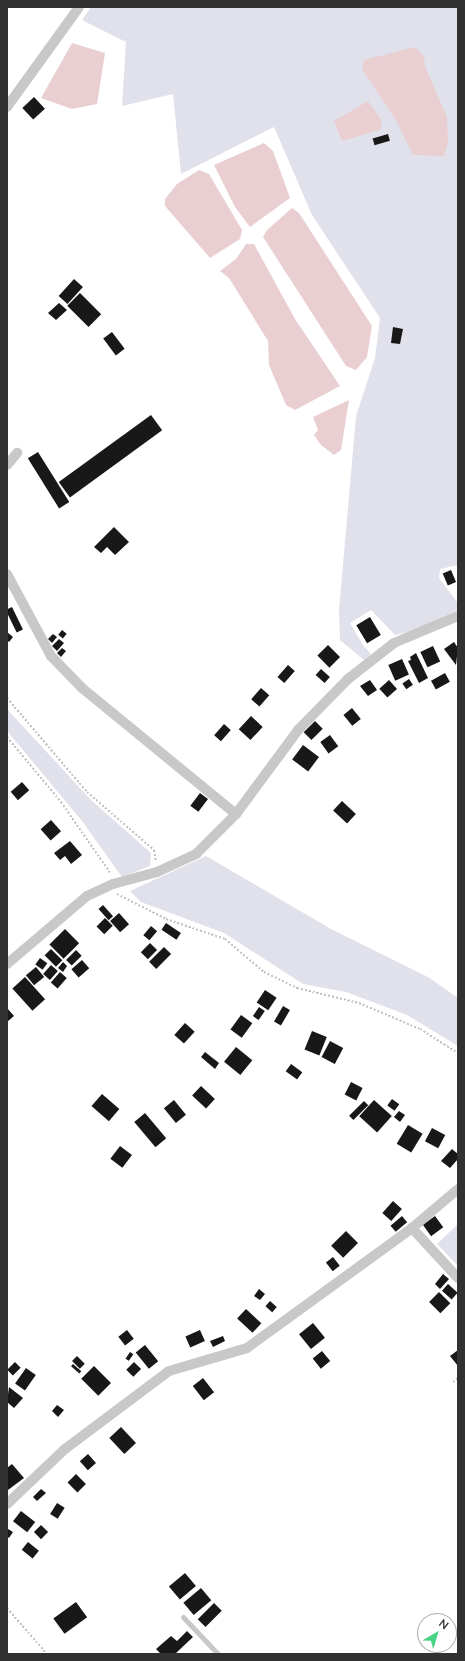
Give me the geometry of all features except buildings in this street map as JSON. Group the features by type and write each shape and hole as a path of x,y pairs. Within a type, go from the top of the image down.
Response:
{"street":[{"path":"7,107 79,7"},
{"path":"7,465 17,453"},
{"path":"7,574 51,656 82,688 236,814"},
{"path":"7,964 87,896 115,883 157,872 196,854 236,814 299,729 348,678 394,643 458,616"},
{"path":"7,1504 65,1449 169,1371 247,1348 289,1319 412,1228 458,1189"},
{"path":"412,1228 458,1278"}],"lane":[{"path":"183,1617 218,1654"}],"path":[{"path":"7,698 88,792 154,850 157,872"},
{"path":"7,737 61,802 115,883 118,896 166,919 225,939 264,972 296,988 359,1003 420,1029 458,1053"},
{"path":"453,1382 458,1378"},
{"path":"7,1608 46,1654"}],"shaded area":[{"path":"91,7 458,7 458,565 440,569 439,578 458,603 458,610 415,630 395,635 371,610 350,623 363,645 371,654 364,660 340,640 339,610 356,416 375,358 380,318 312,215 274,127 181,174 173,94 122,106 126,42 82,20"},
{"path":"72,43 105,53 97,104 72,109 41,98"},
{"path":"415,47 424,56 425,66 447,117 448,142 444,156 413,155 397,122 362,69 364,60"},
{"path":"368,101 382,121 380,130 342,141 334,121"},
{"path":"264,143 273,151 290,198 250,227 235,207 214,165"},
{"path":"199,170 209,174 242,230 240,239 210,258 165,206 165,199 177,184"},
{"path":"292,208 299,213 372,326 367,357 356,370 346,366 263,237 267,230"},
{"path":"246,244 254,244 295,319 340,386 295,410 286,405 269,365 268,341 229,278 220,271 236,259"},
{"path":"349,400 341,450 334,455 320,444 314,435 318,430 313,417"},
{"path":"7,709 90,799 151,853 150,866 122,877 82,821 7,731"},
{"path":"206,856 331,929 428,977 458,998 458,1046 407,1015 346,992 303,984 224,933 141,902 130,891"},
{"path":"458,1224 458,1266 437,1244"}]}
